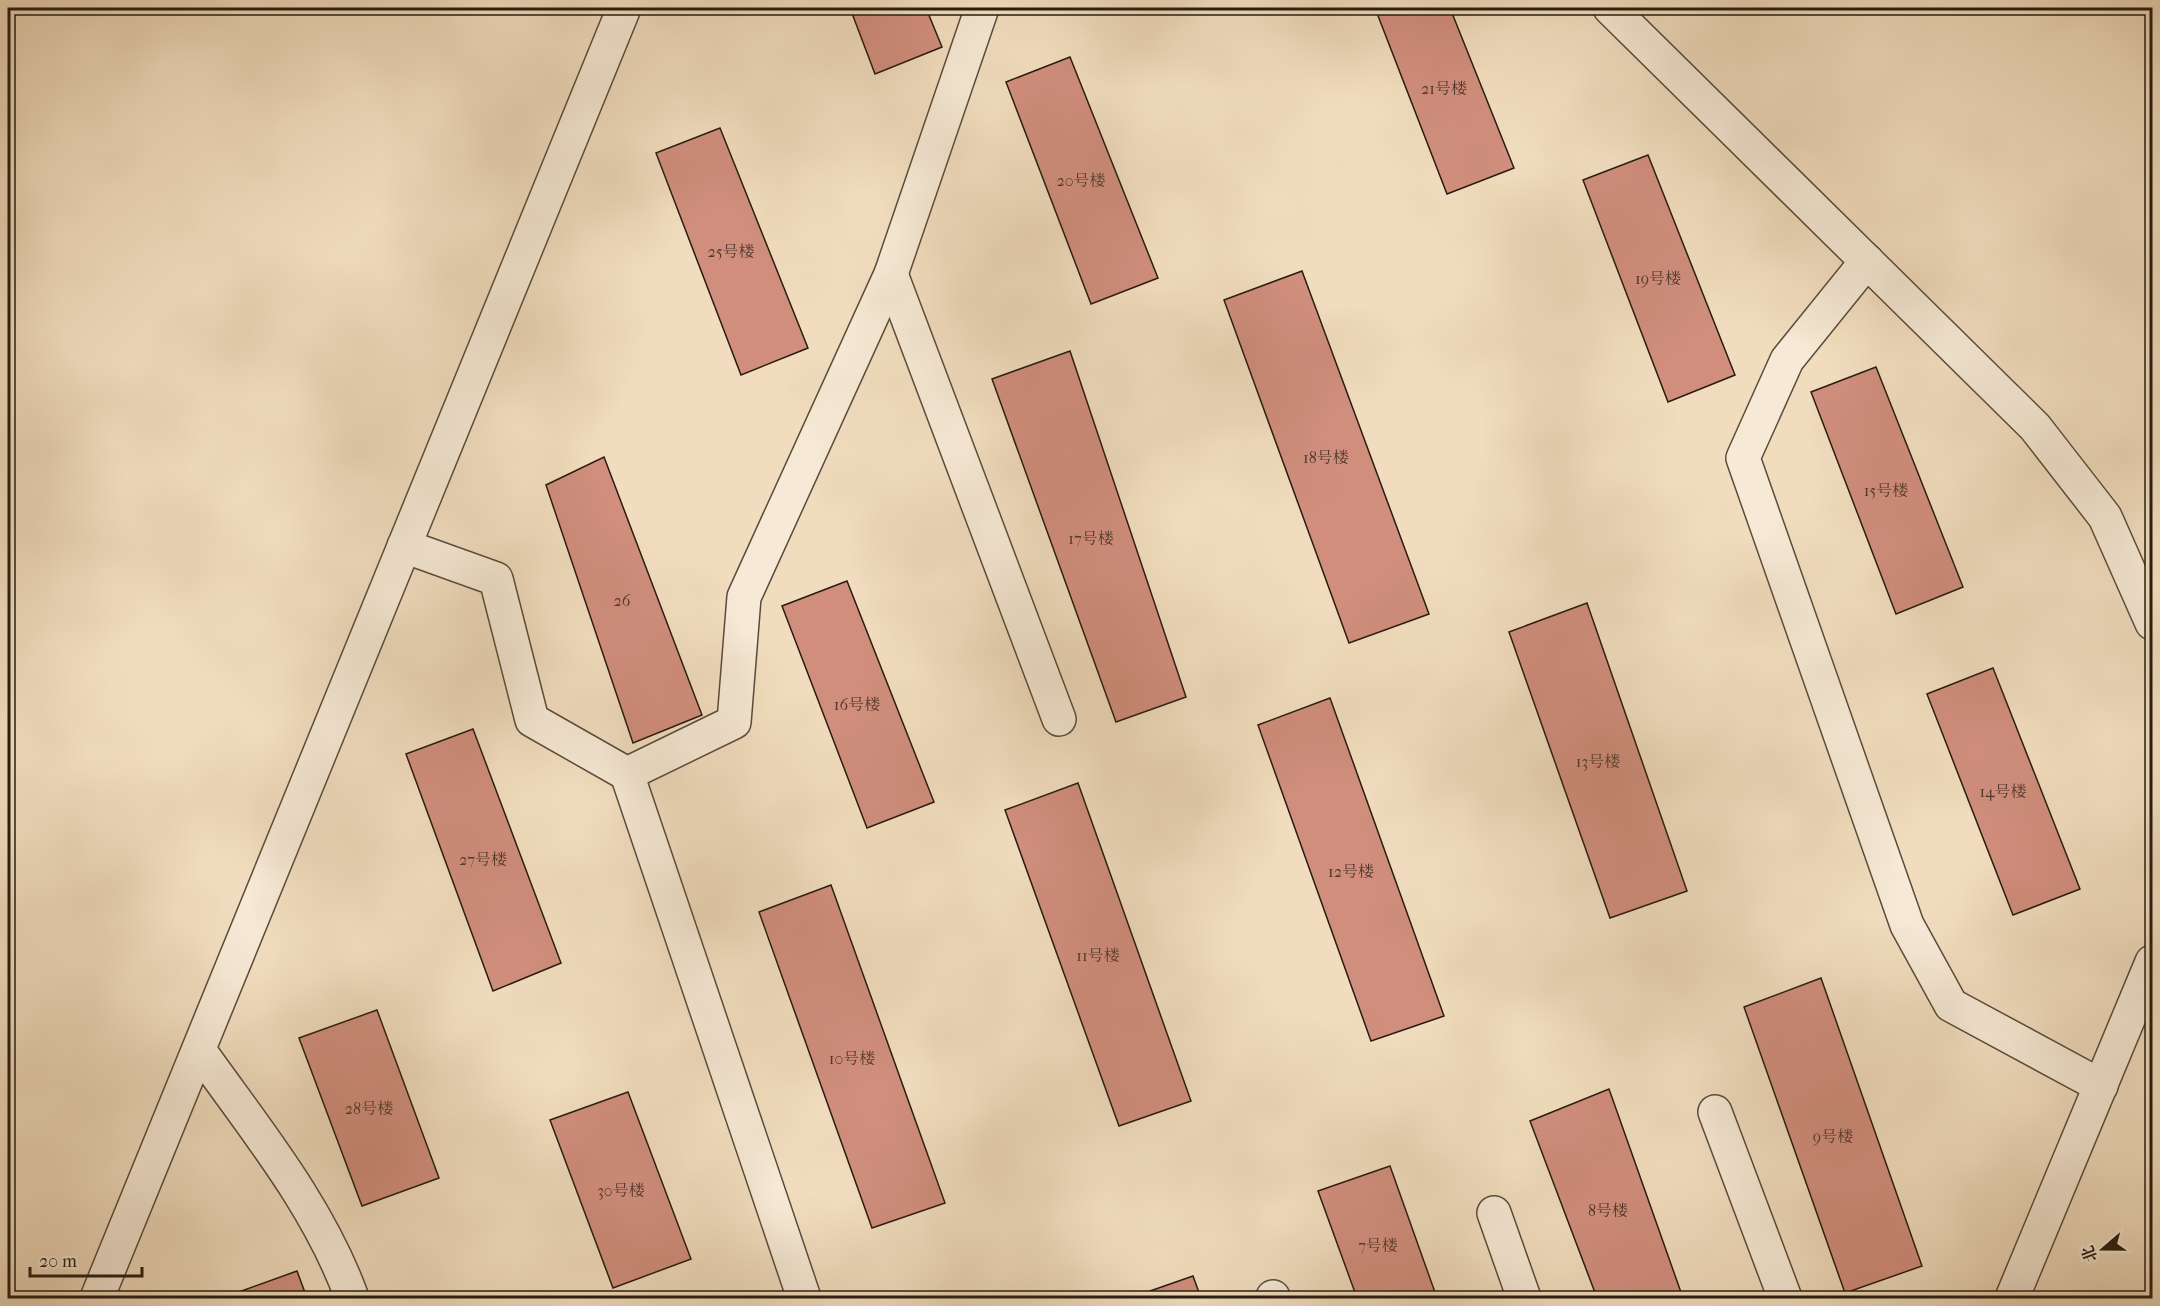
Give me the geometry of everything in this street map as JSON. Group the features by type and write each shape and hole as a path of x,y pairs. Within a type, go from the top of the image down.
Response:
{"street":[{"path":"97,1299 624,8"},
{"path":"627,774 734,722 744,597 891,274 982,8"},
{"path":"1610,8 2035,427 2105,517 2152,623"},
{"path":"1867,261 1787,360 1743,458 1907,925 1951,1005 2101,1086"},
{"path":"891,274 1059,719"},
{"path":"404,546 496,579 532,720 627,774 804,1299"},
{"path":"2012,1299 2152,962"},
{"path":"199,1050 313,1213 346,1280 352,1299"},
{"path":"1715,1113 1785,1299"},
{"path":"1494,1213 1524,1299"}],"building":[{"path":"850,8 926,8 942,47 875,74"},
{"path":"1375,8 1450,8 1514,168 1447,194"},
{"path":"1070,57 1158,278 1091,304 1006,82"},
{"path":"720,128 808,348 741,375 656,153"},
{"path":"1648,155 1735,375 1668,402 1583,180"},
{"path":"1302,271 1429,614 1349,643 1224,300"},
{"path":"1070,351 1186,697 1116,722 992,379"},
{"path":"1876,367 1963,587 1896,614 1811,392"},
{"path":"604,457 702,715 633,743 546,485"},
{"path":"847,581 934,802 867,828 782,606"},
{"path":"1587,603 1687,891 1610,918 1509,632"},
{"path":"1993,668 2080,889 2013,915 1927,694"},
{"path":"1330,698 1444,1016 1371,1041 1258,725"},
{"path":"473,729 561,963 493,991 406,754"},
{"path":"1078,783 1191,1101 1119,1126 1005,810"},
{"path":"831,885 945,1203 872,1228 759,912"},
{"path":"1821,978 1922,1266 1845,1293 1744,1007"},
{"path":"377,1010 439,1178 362,1206 299,1038"},
{"path":"1609,1089 1683,1298 1597,1298 1530,1121"},
{"path":"628,1092 691,1259 613,1288 550,1120"},
{"path":"1390,1166 1437,1298 1357,1298 1318,1191"},
{"path":"297,1271 307,1298 222,1298"},
{"path":"1193,1276 1201,1298 1130,1298"}]}
